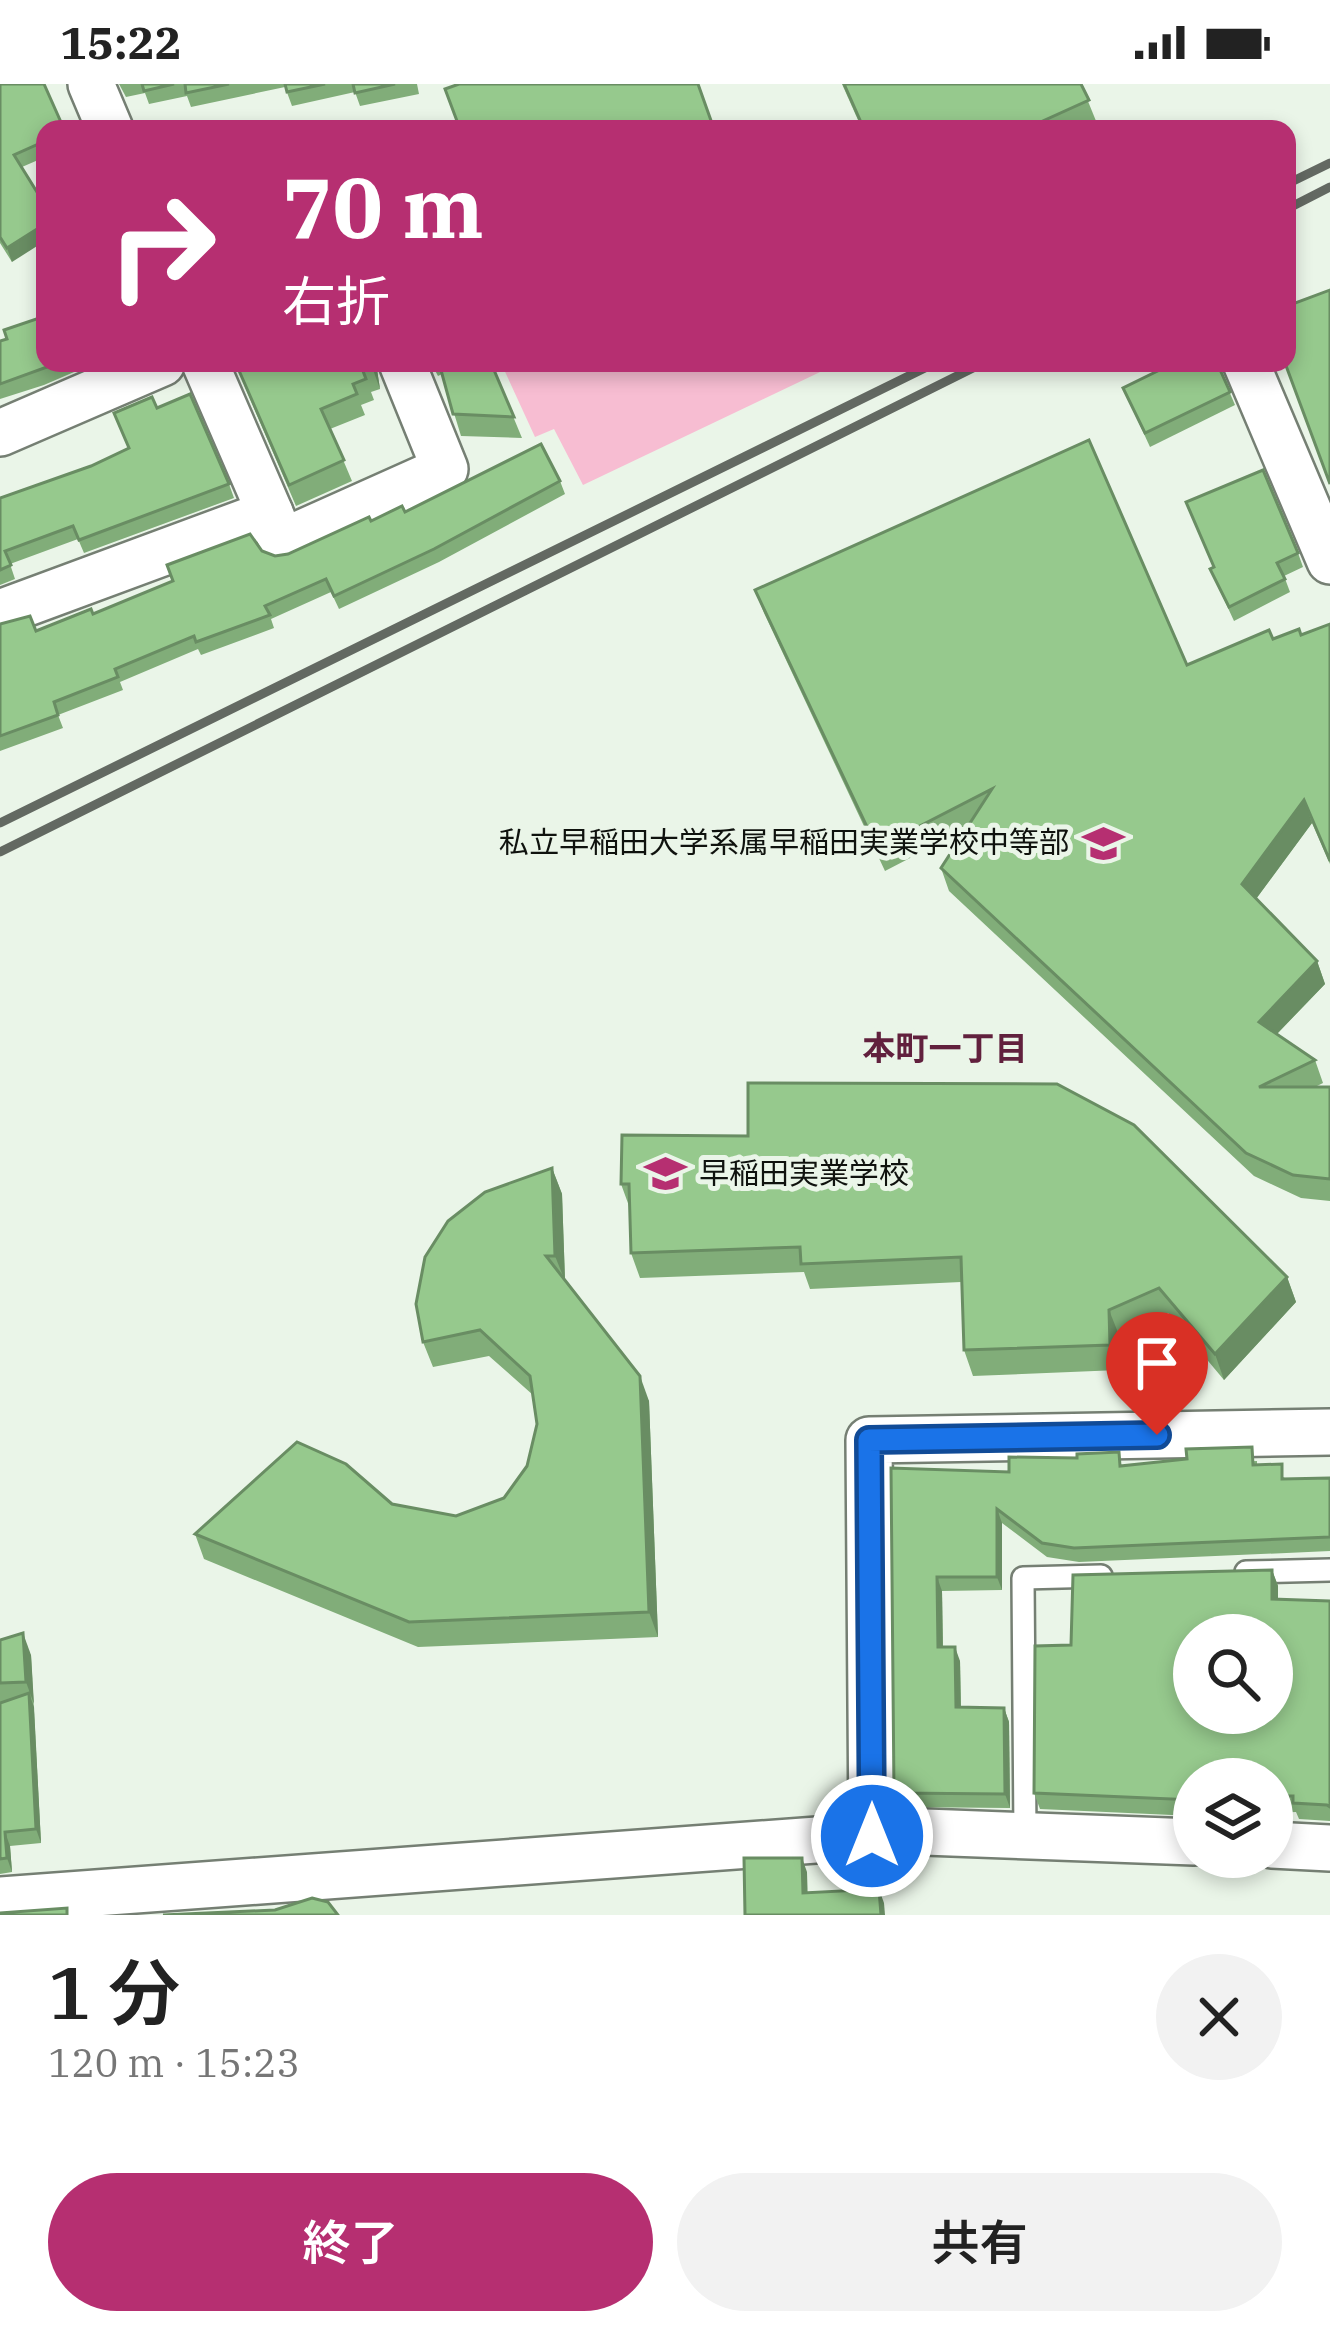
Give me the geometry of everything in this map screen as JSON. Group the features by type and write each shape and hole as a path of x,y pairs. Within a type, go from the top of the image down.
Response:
{"street":[{"path":"91,84 106,120"},
{"path":"0,433 141,372"},
{"path":"209,372 282,542 445,470 406,372"},
{"path":"1250,372 1330,561"},
{"path":"0,613 270,513"},
{"path":"872,1836 869,1440 1330,1432"},
{"path":"0,1900 94,1904 925,1832 1173,1841"},
{"path":"1293,1846 1330,1848"}],"lane":[{"path":"1212,1573 1330,1570"},
{"path":"1025,1835 1023,1578 1118,1575"}],"shaded area":[{"path":"505,372 820,372 583,485 554,429 535,437"}],"building":[{"path":"0,84 44,84 60,120 36,120 36,145 14,155 36,190 36,230 7,248 0,237"},
{"path":"142,84 174,84 144,91"},
{"path":"185,84 229,84 186,93"},
{"path":"285,84 325,84 287,92"},
{"path":"353,84 395,84 355,93"},
{"path":"459,84 698,84 711,120 457,120 445,89"},
{"path":"844,84 1081,84 1089,100 1045,120 860,120"},
{"path":"1330,290 1330,484 1288,372 1296,372 1296,303"},
{"path":"36,319 36,371 0,384 0,341 7,339 4,330"},
{"path":"240,372 363,372 366,379 353,384 357,394 321,409 344,460 289,485"},
{"path":"441,372 495,372 514,417 453,414"},
{"path":"1156,372 1221,372 1230,392 1145,433 1123,388"},
{"path":"190,394 229,484 79,540 73,526 5,551 11,565 0,570 0,498 129,448 114,413 152,397 157,408"},
{"path":"1089,440 1187,665 1269,630 1273,639 1330,624 1330,861 1304,800 1242,884 1317,961 1259,1022 1315,1060 1259,1087 1330,1087 1330,1179 1293,1175 1246,1153 941,868 992,789 877,848 755,590"},
{"path":"541,444 560,481 334,596 326,579 265,606 270,615 196,642 194,636 115,669 118,677 54,702 58,715 0,736 0,624 30,616 36,631 91,609 93,614 173,581 167,565 250,534 262,551 288,554 369,517 371,521 402,506 405,512"},
{"path":"1263,470 1298,553 1277,563 1285,579 1229,607 1186,502"},
{"path":"748,1083 1057,1084 1134,1125 1287,1277 1215,1354 1159,1288 1109,1310 1110,1345 964,1350 961,1257 801,1264 800,1247 631,1253 629,1184 621,1184 622,1135 748,1136"},
{"path":"552,1168 555,1256 546,1256 640,1376 649,1612 409,1622 195,1534 297,1442 346,1464 392,1504 456,1516 504,1498 527,1466 537,1424 530,1376 480,1330 423,1342 416,1304 425,1257 448,1221 485,1192"},
{"path":"1252,1447 1253,1465 1282,1464 1282,1479 1330,1478 1330,1537 1074,1548 1042,1543 997,1509 997,1577 937,1577 938,1647 955,1647 956,1707 1004,1708 1005,1794 894,1793 891,1468 1009,1472 1009,1457 1077,1458 1077,1454 1119,1452 1120,1466 1187,1459 1186,1449"},
{"path":"1272,1570 1272,1599 1330,1601 1330,1807 1293,1803 1293,1758 1173,1758 1173,1799 1034,1793 1035,1646 1071,1645 1073,1575"},
{"path":"23,1633 26,1682 0,1683 0,1640"},
{"path":"29,1693 36,1829 5,1832 7,1858 0,1859 0,1703"},
{"path":"744,1858 802,1858 803,1893 879,1889 881,1915 745,1915"},
{"path":"312,1898 328,1902 338,1915 163,1915 275,1910"},
{"path":"67,1908 67,1915 0,1915 0,1913"}],"railway":[{"path":"1296,180 1330,163"},
{"path":"1296,204 1330,187"},
{"path":"0,823 917,372"},
{"path":"0,852 965,372"}],"place":[{"name":"私立早稲田大学系属早稲田実業学校中等部","path":"1103,843"},
{"name":"早稲田実業学校","path":"665,1174"}],"district":[{"name":"本町一丁目","path":"945,1048"}],"route":[{"path":"872,1836 869,1440 1157,1435"}]}
